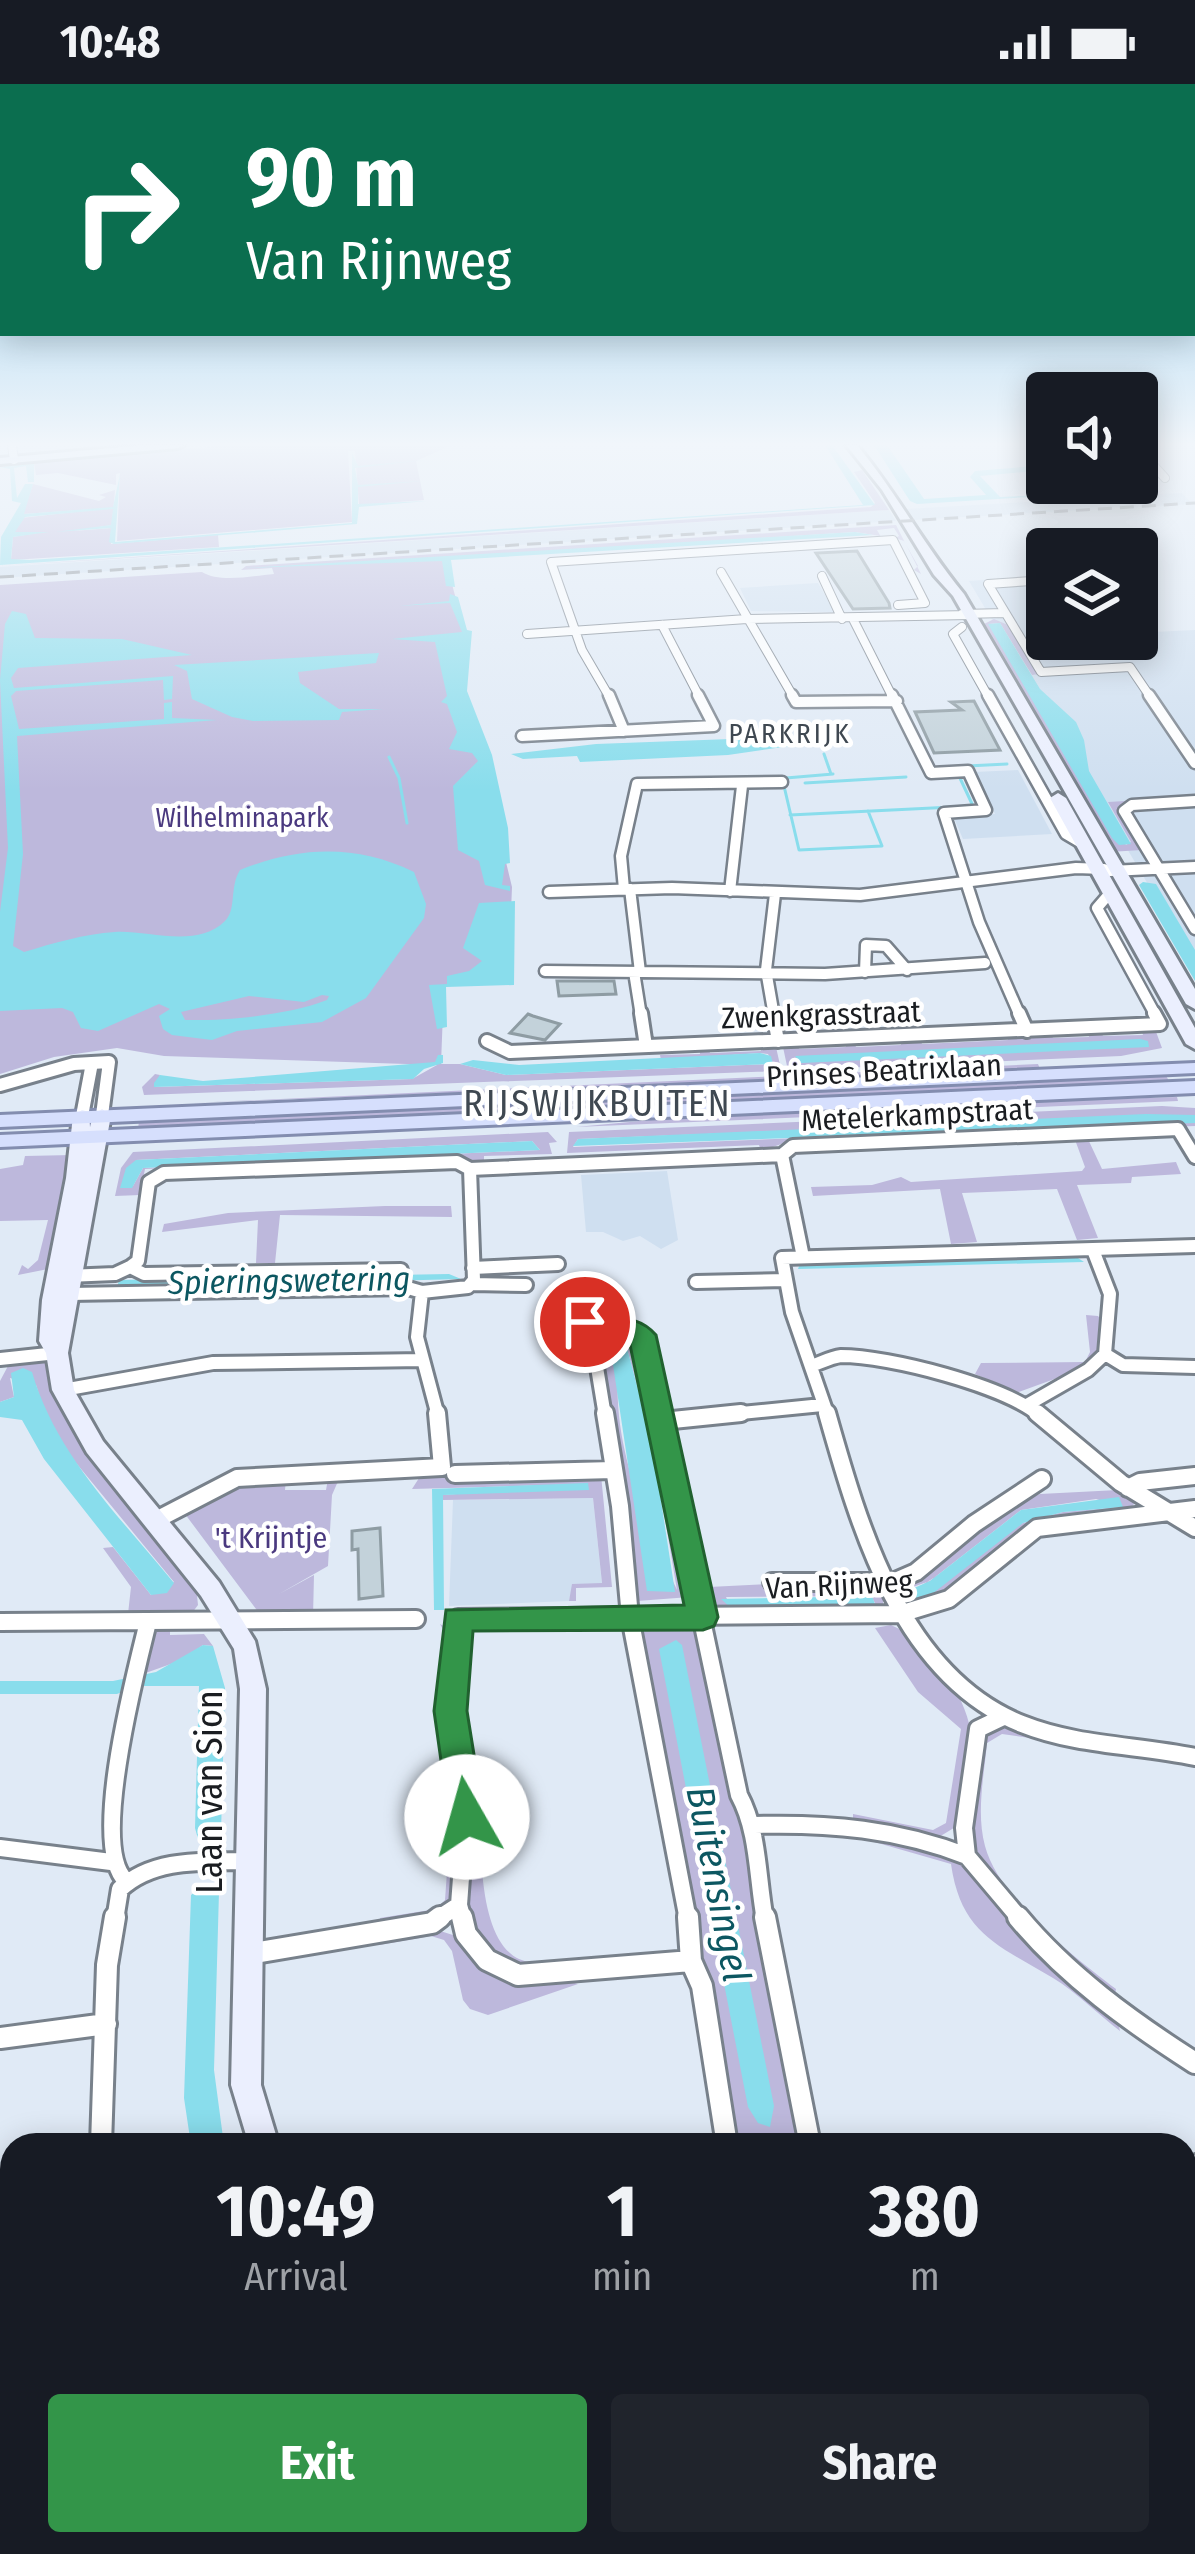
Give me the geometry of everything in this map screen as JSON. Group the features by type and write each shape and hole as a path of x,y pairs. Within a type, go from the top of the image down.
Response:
{"main road":[{"name":"Prinses Beatrixlaan","path":"0,1142 91,1126 1195,1068"},
{"name":"Prinses Beatrixlaan","path":"0,1121 91,1126 1195,1087"}],"street":[{"path":"577,560 550,562 574,631 624,731"},
{"path":"904,560 926,603 898,605 908,618"},
{"path":"931,560 1008,706 1028,729"},
{"path":"723,576 799,704 897,700"},
{"path":"822,576 897,700 931,773 968,771 986,811 944,813 966,882 1027,1031"},
{"path":"1026,581 988,584 1041,672 1130,667 1195,763"},
{"path":"527,634 747,619 1005,614"},
{"path":"961,618 953,634 991,700 1043,770 1195,1004"},
{"path":"961,618 1028,729 1043,770 1083,844 1104,870 1110,893 1195,1043"},
{"path":"523,736 714,725 662,625"},
{"path":"991,700 1008,706"},
{"path":"646,1046 644,973 621,858 637,784 782,782"},
{"path":"730,891 742,786"},
{"path":"1195,801 1126,807 1195,929"},
{"path":"549,892 627,889 874,895 1058,872 1195,866"},
{"name":"Zwenkgrasstraat","path":"487,1041 510,1052 1160,1024 1097,908 1110,893"},
{"path":"775,894 766,970 778,1040"},
{"path":"865,972 866,945 875,940 903,966"},
{"path":"545,971 667,976 716,971 865,972 985,963"},
{"path":"0,1085 109,1062 91,1126"},
{"path":"91,1126 92,1063"},
{"name":"Laan van Sion","path":"91,1126 76,1178 72,1285 50,1341 57,1353 63,1390 94,1447 210,1589 246,1648 253,1690 246,2085 260,2133"},
{"name":"Metelerkampstraat","path":"130,1268 138,1261 152,1176 782,1154 793,1146 1178,1129 1195,1156"},
{"path":"782,1154 803,1257"},
{"path":"470,1168 473,1276"},
{"path":"1195,1246 782,1258 790,1303 865,1523 900,1614 927,1652 968,1694 1003,1717 1052,1732 1195,1757"},
{"path":"1092,1369 1105,1354 1109,1312 1109,1294 1093,1250"},
{"path":"72,1285 408,1288 422,1292 473,1276 558,1264"},
{"path":"72,1285 130,1268 145,1274 401,1270"},
{"path":"473,1276 526,1285"},
{"path":"696,1282 786,1280"},
{"path":"579,1283 585,1322 593,1331 630,1617 686,1906 691,1961 702,1986 725,2133"},
{"path":"422,1292 416,1305 423,1360 448,1470"},
{"path":"593,1331 627,1327 642,1335 739,1795 755,1826 753,1858 808,2133"},
{"path":"805,1347 950,1375 1027,1405 1128,1488 1195,1528"},
{"path":"0,1360 57,1353"},
{"path":"1105,1354 1123,1366"},
{"path":"814,1365 838,1356"},
{"path":"63,1390 213,1363 423,1360"},
{"path":"1027,1405 1061,1381 1092,1369 1195,1367"},
{"path":"663,1421 822,1405"},
{"path":"156,1520 237,1478 614,1470"},
{"path":"1128,1488 1140,1482 1195,1476"},
{"path":"772,1582 887,1582 916,1572 1042,1479"},
{"name":"Van Rijnweg","path":"460,1906 467,1817 451,1711 458,1618 900,1614 949,1599 1037,1528 1195,1509"},
{"path":"196,1621 210,1589"},
{"path":"0,1622 416,1619"},
{"path":"126,1881 111,1862 122,1730 148,1622"},
{"path":"968,1694 978,1729 964,1828 968,1856 1022,1927 1117,2009 1195,2062"},
{"path":"978,1729 1003,1717"},
{"path":"755,1826 848,1825 938,1844 968,1856"},
{"path":"938,1844 964,1828"},
{"path":"0,1848 111,1862"},
{"path":"101,2133 115,1900 126,1881 152,1870 249,1862"},
{"path":"248,1954 433,1923 460,1906 466,1934 488,1960 518,1975 691,1961"},
{"path":"0,2038 106,2024"}],"shaded area":[{"path":"105,560 279,560 0,578 0,567"},
{"path":"1026,577 1026,660 1158,660 1158,632 1195,630 1195,952 1188,952 969,581"},
{"path":"818,583 835,612 751,611 740,588"},
{"path":"1018,770 1052,834 963,839 953,816 995,814 974,772"},
{"path":"667,1171 678,1240 661,1249 640,1236 623,1241 603,1232 586,1232 581,1175"},
{"path":"593,1498 602,1584 573,1584 569,1601 449,1606 453,1500"}],"green space":[{"name":"Wilhelminapark","path":"446,561 465,634 461,700 480,754 512,887 509,961 444,986 441,1064 506,1075 773,1064 768,1054 760,1053 661,1060 660,1055 700,1054 699,1047 708,1047 710,1053 761,1051 760,1045 776,1047 780,1065 776,1071 144,1095 142,1087 155,1074 160,1075 155,1087 412,1079 437,1065 164,1056 117,1048 54,1057 0,1074 0,585 202,572 236,578 274,574 272,568 241,570 246,566"},
{"path":"994,619 1008,625 1039,674 1032,675 1000,623 989,624 1067,759 1126,845 1131,842 1108,802 1195,797 1118,806 1142,850 1109,852 980,626"},
{"path":"1141,1029 1155,1029 1162,1048 1121,1056 794,1070 787,1066 783,1047 798,1043 799,1049 846,1047 845,1041 854,1041 856,1047 901,1045 900,1039 920,1038 922,1044 1008,1040 1007,1034 1050,1032 1053,1038 1089,1037 1088,1031 1100,1031 1103,1036 1143,1035"},
{"path":"1038,1064 1040,1069 1031,1071 192,1103"},
{"path":"1165,1074 1169,1081 138,1129 139,1121"},
{"path":"1177,1097 1178,1101 576,1127 747,1111"},
{"path":"1195,1108 1195,1115 578,1139 573,1147 1195,1126 787,1142 761,1151 759,1145 567,1153 569,1132"},
{"path":"548,1132 557,1142 549,1143 552,1154 484,1156 484,1163 455,1156 145,1169 140,1195 115,1196 121,1168 133,1152","holes":["532,1141 540,1150 143,1168 133,1186 136,1160"]},
{"path":"1074,1137 1087,1137 1102,1169 1176,1162 1181,1174 1132,1177 1131,1183 1077,1185 1098,1238 1077,1240 1057,1189 962,1193 977,1242 951,1244 940,1189 813,1196 811,1187 872,1185 901,1177 911,1182 1082,1171 1085,1167"},
{"path":"72,1155 53,1268 18,1275 22,1265 28,1269 38,1260 48,1220 0,1221 0,1169 23,1165 25,1156"},
{"path":"451,1206 452,1217 280,1215 275,1263 256,1263 258,1220 162,1232 164,1224 228,1213"},
{"path":"1086,1315 1098,1316 1103,1322 1096,1355 1082,1369 1016,1393 975,1374 981,1363 1085,1362 1090,1352"},
{"path":"628,1331 637,1337 690,1597 637,1601 634,1594 599,1342 607,1332","holes":["624,1337 652,1442 677,1590 650,1530 622,1435 618,1369"]},
{"path":"37,1359 47,1363 71,1424 89,1453 196,1586 198,1605 192,1613 128,1614 131,1587 103,1548 113,1547 151,1595 174,1582 72,1458 46,1416 36,1385 10,1378 14,1397 0,1402 0,1381 8,1366"},
{"path":"439,1473 449,1480 601,1475 612,1587 576,1588 576,1601 569,1601 572,1584 602,1583 593,1498 443,1500 443,1495 588,1484 412,1489 421,1475"},
{"name":"'t Krijntje","path":"286,1479 285,1490 326,1490 328,1479 339,1479 332,1495 328,1566 279,1594 314,1575 313,1617 262,1617 182,1510 223,1487"},
{"path":"1118,1490 1128,1493 1134,1504 1127,1512 1054,1520 946,1597 911,1609 894,1589 1002,1510 1040,1494","holes":["1096,1499 1122,1507 1063,1512 1023,1523 935,1577 1021,1510"]},
{"path":"874,1586 883,1591 883,1607 715,1613 709,1587","holes":["871,1596 875,1603 731,1608 726,1597"]},
{"path":"685,1623 697,1633 746,1828 776,2011 802,2133 731,2133 638,1633 645,1625"},
{"path":"440,1624 453,1631 462,1804 454,1906 445,1916 379,1923 380,1918 436,1909 445,1900 452,1801 440,1722 445,1633"},
{"path":"891,1625 932,1655 953,1685 971,1732 957,1826 939,1837 853,1821 853,1814 933,1830 946,1823 961,1729 918,1692 875,1628"},
{"path":"170,1627 170,1635 204,1634 213,1646 203,1645 182,1660 140,1675 152,1632"},
{"path":"464,1706 478,1771 482,1874 493,1926 504,1946 519,1959 540,1963 575,1960 573,1965 523,1971 485,1950 466,1917 458,1707"},
{"path":"1004,1722 1105,1749 1002,1734 987,1743 981,1821 985,1846 1005,1886 1040,1925 1116,1989 1115,1995 1068,1964 976,1854 971,1831 982,1731"},
{"path":"869,1833 928,1846 962,1862 1117,2019 1120,2031 1062,1984 985,1935 963,1907 951,1864 864,1839"},
{"path":"434,1929 456,1936 476,1956 578,1984 488,2015 470,2009 463,2000 452,1951 444,1940 431,1936 379,1945 384,1937"}],"water":[{"path":"0,560 69,560 0,565"},
{"path":"451,560 455,587 446,586 442,561 244,568"},
{"path":"450,594 458,597 467,630 472,631 467,691 492,755 508,828 510,863 505,864 502,885 510,886 510,891 485,885 479,861 458,850 453,786 478,761 472,753 449,749 457,732 447,704 441,702 447,696 435,642 392,639 462,632 450,603 399,606 449,601"},
{"path":"12,611 26,614 35,638 122,639 192,655 18,668 11,678 14,688 173,676 172,699 164,700 163,680 16,691 11,696 19,729 164,719 164,703 172,702 172,718 217,720 17,736 23,854 13,946 24,952 115,932 201,934 229,916 240,870 306,853 371,856 414,872 426,904 424,918 366,998 322,1022 237,1031 212,1040 172,1035 163,1029 159,1016 170,1009 159,1004 98,1031 81,1028 73,1012 62,1008 0,1011 0,912 8,848 0,680 5,624","holes":["249,996 304,1002 329,996 295,1010 257,1016 185,1020 181,1012"]},
{"path":"1000,623 1040,689 1076,722 1089,771 1131,844 1119,845 1112,838 988,624"},
{"path":"379,653 376,663 298,672 300,683 339,709 383,709 342,712 339,720 232,717 192,699 187,671 174,665"},
{"path":"810,736 811,743 728,755 580,762 577,756 523,759 511,754 596,744"},
{"path":"1156,884 1195,950 1195,981 1139,885"},
{"path":"515,901 514,985 446,987 447,1027 437,1029 429,985 447,984 447,976 469,971 482,961 463,948 479,903"},
{"path":"1148,1041 1149,1047 801,1063 795,1056"},
{"path":"443,1055 443,1063 424,1069 413,1079 154,1087 160,1075 203,1081 435,1062"},
{"path":"771,1056 773,1064 506,1075 460,1064 473,1060 519,1065"},
{"path":"1195,1115 1195,1123 573,1146 578,1139"},
{"path":"532,1141 540,1150 143,1168 132,1188 120,1188 126,1168 136,1160"},
{"path":"1072,1254 1084,1262 798,1269 801,1261"},
{"name":"Spieringswetering","path":"449,1274 461,1279 117,1288 119,1280"},
{"path":"624,1337 652,1442 675,1592 647,1591 609,1338"},
{"path":"23,1368 32,1372 73,1458 174,1583 167,1593 151,1595 44,1459 22,1420 0,1417 0,1402 14,1397 11,1373"},
{"path":"588,1483 589,1490 443,1495 444,1610 434,1610 432,1489"},
{"path":"1119,1497 1123,1507 1063,1512 1023,1523 927,1598 910,1599 905,1592 930,1581 1021,1510"},
{"path":"872,1596 875,1604 871,1605 731,1608 721,1599"},
{"name":"Buitensingel","path":"676,1640 682,1645 774,2106 770,2127 758,2123 748,2107 659,1649"},
{"path":"203,1645 213,1646 225,1688 221,1833 207,1844 198,1839 195,1828 199,1686 137,1686 117,1694 0,1694 0,1681 113,1681 156,1672"},
{"path":"206,1883 219,1892 214,2070 222,2133 189,2133 184,2098 191,1895"}],"building":[{"path":"821,560 863,560 890,608 853,609"},
{"path":"974,701 1000,750 934,753 915,712 962,710 951,702"},
{"path":"557,981 614,981 616,994 559,996"},
{"path":"528,1014 560,1024 545,1040 510,1033"},
{"path":"380,1528 383,1596 359,1599 358,1549 352,1550 352,1531"}],"waterway":[{"path":"824,754 831,774"},
{"path":"389,757 399,778 407,823"},
{"path":"967,766 1007,764"},
{"path":"786,778 833,774"},
{"path":"868,811 973,806 959,776"},
{"path":"805,783 906,777"},
{"path":"784,786 791,815"},
{"path":"791,815 799,850 882,846 868,811"},
{"path":"791,815 868,811"}],"railway":[{"path":"0,577 270,560"}],"district":[{"name":"PARKRIJK","path":"790,734"},
{"name":"RIJSWIJKBUITEN","path":"598,1104"}],"route":[{"path":"467,1817 451,1711 458,1618 703,1617 642,1335 627,1327 593,1331 585,1322"}]}
